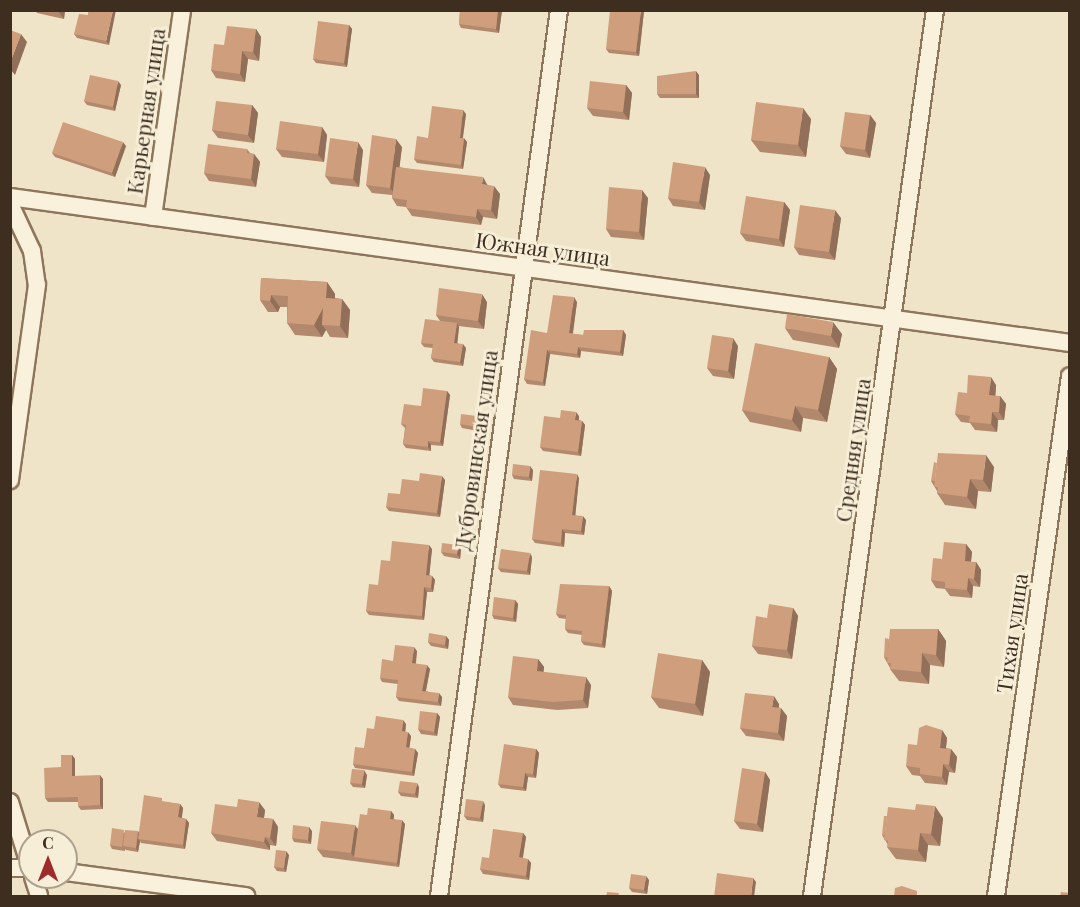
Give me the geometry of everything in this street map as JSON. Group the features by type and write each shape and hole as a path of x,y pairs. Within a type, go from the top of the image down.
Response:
{"street":[{"name":"Карьерная улица","path":"153,217 182,10"},
{"name":"Дубровинская улица","path":"439,897 559,10"},
{"name":"Средняя улица","path":"812,897 935,10"},
{"name":"Южная улица","path":"10,197 1070,343"},
{"path":"10,204 33,250 37,285 10,480"},
{"name":"Тихая улица","path":"996,897 1070,376"},
{"path":"10,802 14,827"},
{"path":"78,874 246,897"}],"building":[{"path":"89,10 113,10 106,41 74,34 79,14 88,15"},
{"path":"460,10 498,10 496,29 459,24"},
{"path":"610,10 641,10 636,52 606,49"},
{"path":"318,21 349,25 344,63 313,59"},
{"path":"227,26 256,29 253,52 242,51 240,74 211,70 214,44 224,45"},
{"path":"10,30 21,34 10,63"},
{"path":"696,71 696,94 657,94 657,76"},
{"path":"90,75 118,81 113,107 84,101"},
{"path":"590,81 626,85 623,112 587,108"},
{"path":"216,101 252,105 248,135 212,130"},
{"path":"756,102 803,108 798,145 751,140"},
{"path":"432,106 463,110 460,138 464,138 461,165 414,159 417,136 428,138"},
{"path":"845,112 870,115 865,150 840,146"},
{"path":"280,121 322,127 318,154 276,149"},
{"path":"63,122 123,142 112,173 52,153"},
{"path":"372,135 396,139 390,188 366,185"},
{"path":"330,138 358,142 353,179 325,176"},
{"path":"208,144 247,149 247,153 254,154 251,179 204,173"},
{"path":"673,162 705,167 699,202 668,198"},
{"path":"396,167 483,177 482,184 494,186 491,210 477,209 476,217 406,208 407,200 392,198"},
{"path":"609,187 642,190 639,232 606,229"},
{"path":"746,196 784,202 779,239 740,233"},
{"path":"800,205 835,210 829,252 794,247"},
{"path":"261,278 327,282 326,298 342,299 340,326 322,325 323,308 314,325 287,323 288,296 271,295 270,301 260,300"},
{"path":"439,288 482,294 478,321 436,315"},
{"path":"553,295 574,297 569,333 583,335 584,330 623,330 620,352 578,347 577,354 547,350 543,382 524,379 531,330 547,333"},
{"path":"787,314 833,322 831,336 785,328"},
{"path":"425,319 457,323 454,343 463,344 460,362 431,358 433,344 421,343"},
{"path":"712,335 733,338 728,371 707,368"},
{"path":"755,343 829,357 818,410 795,406 792,420 742,410"},
{"path":"968,375 991,377 989,395 1000,396 999,412 992,412 991,424 969,422 970,416 955,414 958,392 967,393"},
{"path":"423,388 447,391 440,442 428,441 428,447 403,444 406,425 401,424 404,404 421,406"},
{"path":"561,410 576,412 575,420 582,421 578,452 540,447 544,416 560,418"},
{"path":"461,414 477,416 475,427 460,424"},
{"path":"938,453 986,455 983,480 970,479 967,497 937,493 938,487 934,487"},
{"path":"934,462 937,463 935,481 931,481"},
{"path":"513,464 530,466 529,477 512,475"},
{"path":"540,470 577,474 572,515 583,516 581,531 562,529 561,543 532,539"},
{"path":"420,473 442,476 437,513 386,507 388,493 400,494 402,479 419,481"},
{"path":"392,541 429,545 426,575 432,576 431,588 424,587 422,616 366,611 369,584 378,585 381,560 390,561"},
{"path":"944,542 966,544 965,561 976,562 974,579 968,578 967,590 945,588 945,582 931,580 933,558 942,559"},
{"path":"442,543 458,545 457,554 441,552"},
{"path":"501,549 530,553 527,571 498,568"},
{"path":"560,584 609,586 602,644 581,641 582,631 565,629 566,615 556,614"},
{"path":"494,597 515,600 513,618 492,615"},
{"path":"769,604 793,608 787,650 752,646 756,616 767,618"},
{"path":"890,629 938,629 936,655 922,653 921,672 890,669 891,663 887,663"},
{"path":"429,633 446,636 445,645 428,642"},
{"path":"885,638 889,639 888,658 884,657"},
{"path":"395,645 414,647 412,663 427,665 422,691 439,693 438,702 396,697 398,680 380,678 382,659 393,661"},
{"path":"658,653 702,660 695,704 651,697"},
{"path":"513,656 538,659 537,671 586,677 583,700 552,702 508,697"},
{"path":"745,693 774,696 772,707 781,708 778,733 740,728"},
{"path":"420,711 437,713 434,732 418,729"},
{"path":"376,716 403,720 402,731 408,732 406,747 415,749 412,772 353,764 355,747 364,748 367,728 374,729"},
{"path":"926,725 942,730 940,748 951,749 949,765 943,764 942,777 920,774 920,768 906,766 908,744 917,745 919,728"},
{"path":"504,744 536,749 533,774 525,773 523,787 498,784"},
{"path":"61,755 72,755 72,776 100,775 100,805 78,806 78,797 45,798 44,768 61,767"},
{"path":"742,768 765,772 757,824 734,821"},
{"path":"352,769 364,770 362,784 350,783"},
{"path":"400,781 417,783 415,794 398,792"},
{"path":"144,795 180,804 178,817 186,819 183,845 138,839"},
{"path":"238,799 259,802 257,817 273,819 270,838 265,837 264,842 211,833 215,804 237,807"},
{"path":"466,799 483,801 480,818 464,816"},
{"path":"916,804 935,806 931,834 920,833 918,850 887,847 888,841 884,840 888,807 915,810"},
{"path":"368,808 391,811 390,819 402,820 397,863 354,857 360,814 367,815"},
{"path":"884,816 887,816 885,835 882,835"},
{"path":"321,821 355,825 351,853 317,849"},
{"path":"293,825 309,827 308,840 292,838"},
{"path":"112,828 124,830 122,847 110,845"},
{"path":"493,829 523,833 519,857 528,859 526,876 480,869 482,857 489,858"},
{"path":"125,830 138,831 136,848 123,846"},
{"path":"276,850 286,851 284,868 274,867"},
{"path":"717,873 753,878 751,897 714,897"},
{"path":"631,874 646,876 644,890 629,888"},
{"path":"902,886 917,891 917,897 894,897 895,888"},
{"path":"607,892 619,893 618,897 606,897"},
{"path":"1061,892 1070,893 1070,897 1060,897"}]}
